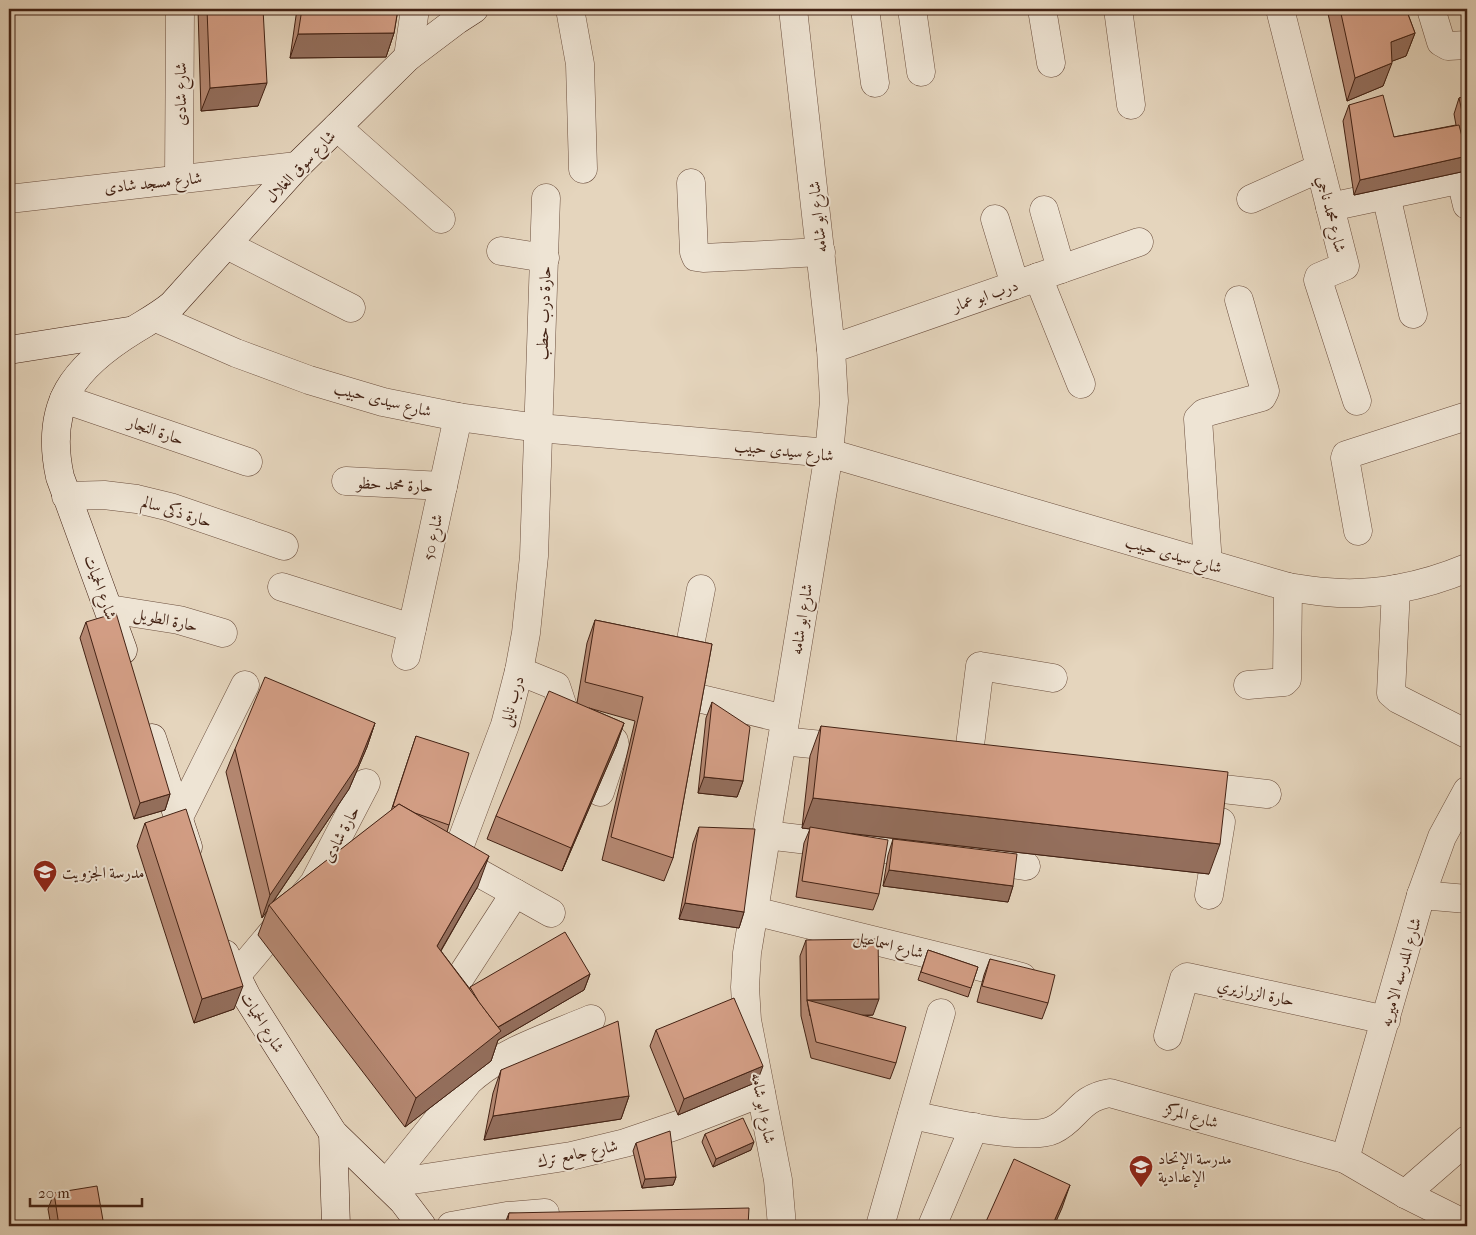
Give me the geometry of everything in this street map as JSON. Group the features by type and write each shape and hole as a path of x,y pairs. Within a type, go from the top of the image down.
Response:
{"street":[{"name":"شارع شادى","path":"179,179 180,9"},
{"path":"408,57 415,9"},
{"name":"شارع سوق الغلال","path":"145,324 172,305 297,166 408,57 474,9"},
{"path":"570,9 580,64 583,169"},
{"name":"شارع ابو شامه","path":"782,1226 778,1180 746,1020 747,954 829,453 834,401 831,349 794,9"},
{"path":"865,9 875,82"},
{"path":"912,9 920,72"},
{"path":"1042,9 1051,63"},
{"path":"1118,9 1131,105"},
{"name":"شارع محمد ناجي","path":"1280,9 1345,266 1319,277 1318,280 1357,401"},
{"path":"1431,9 1441,42 1448,46 1467,45"},
{"path":"337,127 441,219"},
{"name":"شارع مسجد شادى","path":"9,199 297,166"},
{"path":"1251,199 1320,168"},
{"path":"691,183 694,252 696,257 821,252"},
{"path":"1330,207 1386,196 1465,188"},
{"path":"1386,196 1414,314"},
{"name":"حارة درب حطب","path":"539,428 546,198"},
{"path":"1038,277 1044,210"},
{"path":"995,219 1038,277 1080,384"},
{"name":"درب ابو عمار","path":"831,349 1139,242"},
{"path":"227,245 351,308"},
{"path":"502,251 545,258"},
{"path":"1208,564 1198,419 1204,413 1262,397 1266,391 1239,300"},
{"path":"9,350 145,324"},
{"name":"شارع الحميات","path":"131,675 109,609 66,496 56,458 55,438 57,418 74,380 88,364 145,324"},
{"name":"شارع سيدى حبيب","path":"145,324 236,353 309,380 383,402 458,418 539,428 829,453 1288,587 1328,593 1396,589 1429,581 1467,568"},
{"name":"حارة النجار","path":"64,399 248,462"},
{"path":"1358,531 1345,458 1346,454 1467,416"},
{"name":"شارع 50","path":"406,656 458,418"},
{"name":"درب نايل","path":"539,428 534,566 526,633 519,671 505,725 457,853 457,858 463,864 551,914"},
{"name":"حارة محمد حظو","path":"346,481 443,486"},
{"name":"حارة ذكى سالم","path":"66,496 104,495 137,499 170,507 284,546"},
{"path":"282,587 412,628"},
{"path":"1248,685 1284,682 1287,679 1288,587"},
{"path":"701,588 682,686 683,693 784,730 880,751"},
{"path":"1396,589 1391,693 1398,699 1467,734"},
{"name":"حارة الطويل","path":"109,609 179,620 223,633"},
{"path":"939,758 978,762 980,666 1053,678"},
{"path":"519,671 556,686 569,720 614,742 600,792"},
{"path":"179,818 245,685"},
{"path":"144,713 197,873"},
{"path":"1166,782 1267,794"},
{"name":"حارة شادى","path":"236,976 314,883 366,783"},
{"path":"1209,895 1226,789"},
{"name":"شارع المدرسه الاميريه","path":"1345,1158 1421,895 1442,837 1467,791"},
{"path":"766,835 1026,866"},
{"path":"454,987 515,893"},
{"path":"1421,895 1467,899"},
{"name":"شارع اسماعيل","path":"754,911 1042,982"},
{"name":"شارع الحميات","path":"218,934 236,976 255,1011 333,1133 404,1201 422,1226"},
{"name":"حارة الزرازيري","path":"1168,1036 1184,979 1187,977 1386,1020"},
{"path":"880,1226 941,1013"},
{"path":"386,1184 478,1073 500,1059 591,1019"},
{"name":"شارع جامع ترك","path":"386,1184 571,1156 616,1145 678,1125 761,1093"},
{"name":"شارع المركز","path":"912,1115 974,1127 1034,1134 1044,1133 1062,1125 1088,1100 1098,1095 1110,1093 1345,1158 1405,1194 1467,1225"},
{"path":"932,1226 974,1127"},
{"path":"333,1133 336,1226"},
{"path":"1405,1194 1467,1140"},
{"path":"451,1226 507,1216 566,1213"}],"building":[{"path":"207,9 263,9 267,83 210,88"},
{"path":"302,9 398,9 394,33 298,34"},
{"path":"1340,9 1406,9 1415,33 1391,42 1392,63 1355,78"},
{"path":"1383,95 1394,137 1459,125 1467,156 1360,180 1349,105"},
{"path":"1467,96 1467,134 1459,98"},
{"path":"116,613 170,794 140,803 86,622"},
{"path":"595,620 712,644 673,858 611,837 643,697 585,682"},
{"path":"265,677 375,723 358,765 270,895 235,749"},
{"path":"549,691 624,723 571,848 496,816"},
{"path":"712,702 750,727 743,781 704,777"},
{"path":"821,726 1228,772 1220,844 813,798"},
{"path":"416,736 469,753 449,825 415,813 399,804 395,807 393,806"},
{"path":"399,804 489,856 437,946 501,1031 416,1098 269,905"},
{"path":"186,809 243,986 202,999 145,823"},
{"path":"699,827 755,829 744,912 685,903"},
{"path":"810,827 888,840 879,894 802,881"},
{"path":"893,839 1017,854 1013,886 889,870"},
{"path":"565,932 590,974 498,1027 470,987"},
{"path":"878,939 879,999 807,1000 806,940"},
{"path":"928,950 978,967 971,988 921,972"},
{"path":"990,959 1055,975 1048,1003 982,986"},
{"path":"734,998 763,1066 684,1099 656,1030"},
{"path":"807,1000 906,1027 896,1063 816,1042"},
{"path":"618,1021 629,1096 493,1116 501,1070"},
{"path":"743,1118 754,1142 716,1159 705,1134"},
{"path":"670,1131 676,1177 645,1179 636,1143"},
{"path":"1014,1159 1070,1185 1052,1226 984,1226"},
{"path":"97,1186 104,1226 59,1226 54,1193"},
{"path":"749,1208 748,1226 507,1226 509,1213"}],"place":[{"name":"مدرسة الجزويت","path":"45,893"},
{"name":"مدرسة الإتحاد الإعدادية","path":"1141,1188"}]}
